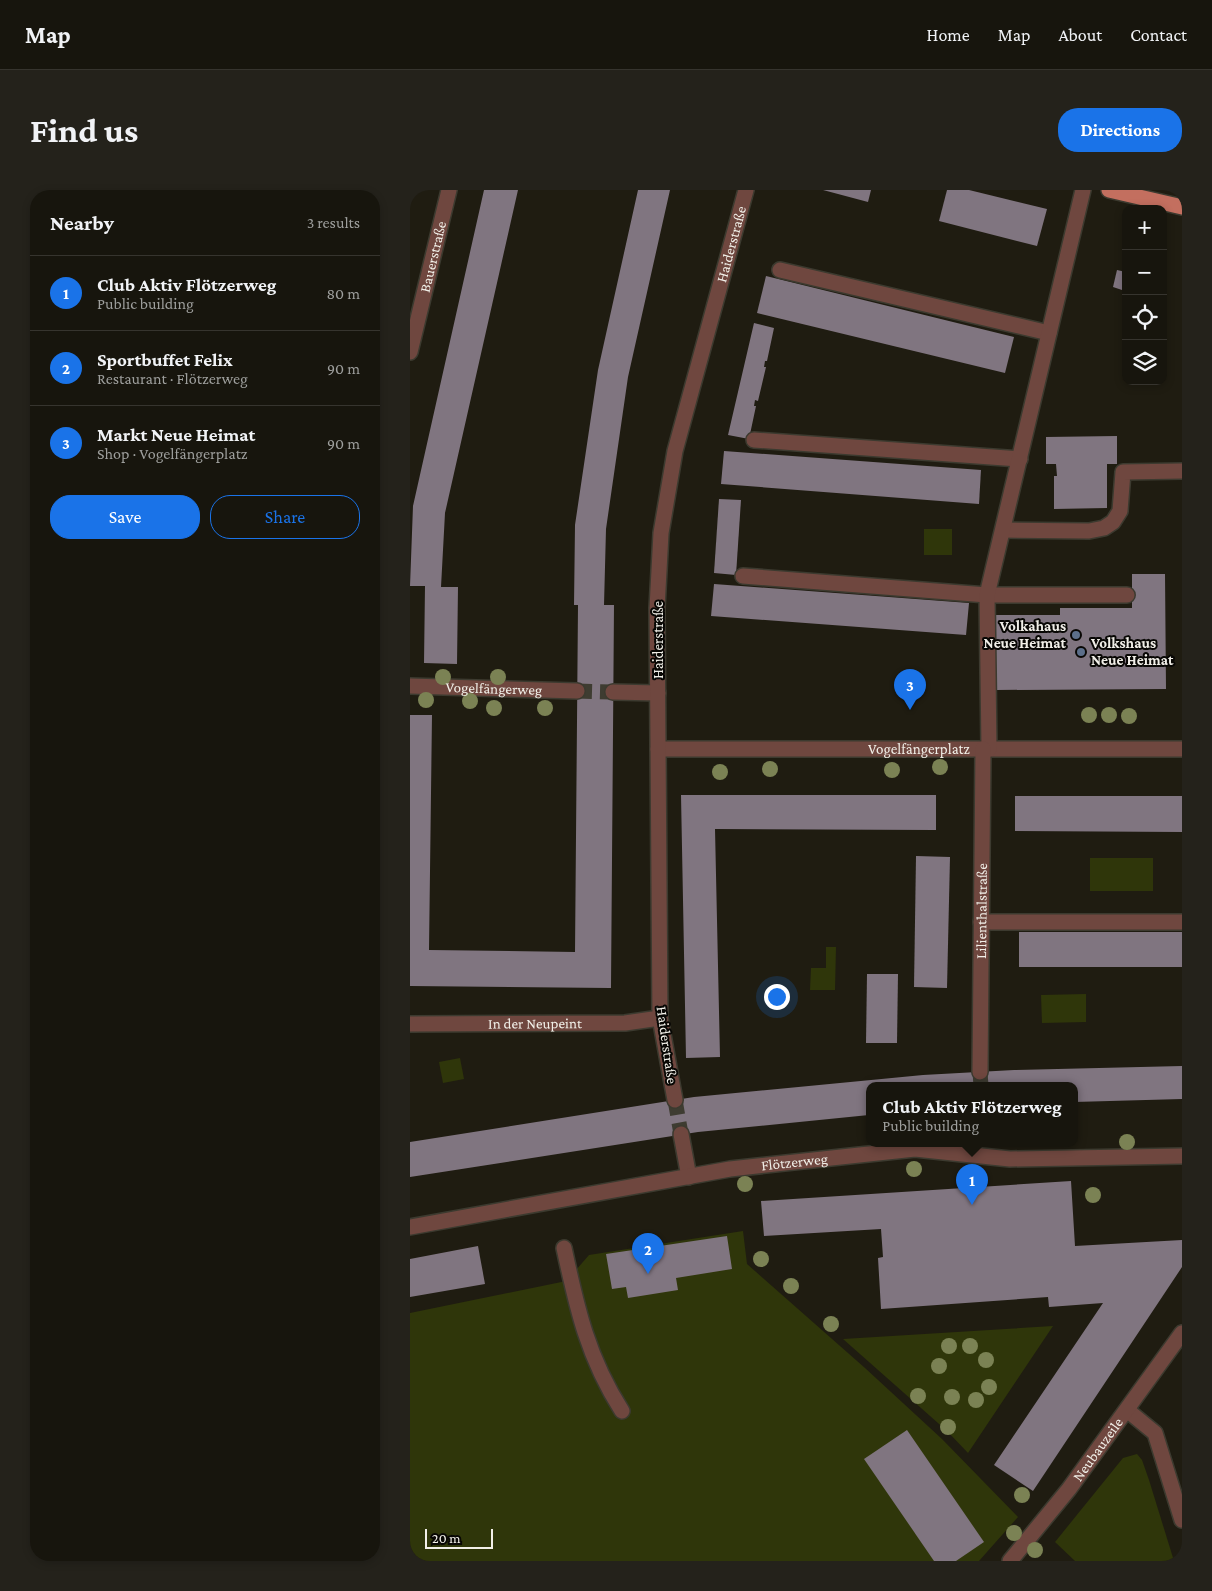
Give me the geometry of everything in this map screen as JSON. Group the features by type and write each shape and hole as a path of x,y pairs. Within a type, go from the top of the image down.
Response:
{"main road":[{"path":"1109,190 1182,207"}],"street":[{"name":"Bauerstraße","path":"410,352 449,190"},
{"name":"Haiderstraße","path":"675,1100 660,1018 658,574 661,533 675,451 746,190"},
{"name":"Lilienthalstraße","path":"980,1072 987,595 1083,190"},
{"path":"780,270 1049,333"},
{"path":"754,440 1020,459"},
{"path":"1003,530 1089,531 1104,528 1113,522 1120,511 1123,472 1182,471"},
{"path":"743,576 987,595 1127,594"},
{"name":"Vogelfängerweg","path":"410,686 577,691"},
{"path":"613,692 658,693"},
{"name":"Vogelfängerplatz","path":"658,749 1182,749"},
{"path":"981,922 1182,922"},
{"name":"In der Neupeint","path":"410,1024 625,1023 660,1018"},
{"path":"681,1134 689,1177"},
{"name":"Flötzerweg","path":"410,1227 730,1169 914,1149 980,1150 1010,1159 1182,1156"},
{"path":"564,1248 576,1305 591,1352 606,1386 622,1411"},
{"name":"Neubauzeile","path":"1010,1561 1069,1489 1182,1333"},
{"path":"1127,1410 1155,1433 1182,1520"}],"green space":[{"path":"924,529 952,529 952,555 924,555"},
{"path":"1090,858 1153,858 1153,891 1090,891"},
{"path":"826,947 836,947 835,990 810,990 811,968 826,968"},
{"path":"1086,994 1086,1022 1042,1023 1041,995"},
{"path":"460,1058 464,1079 443,1083 439,1062"},
{"path":"743,1231 747,1264 942,1439 1018,1517 979,1561 410,1561 410,1313 576,1279 576,1270 589,1255"},
{"path":"1053,1326 968,1453 947,1431 843,1339"},
{"path":"1137,1454 1142,1460 1149,1480 1174,1561 1075,1561 1055,1542 1123,1458"}],"building":[{"path":"484,190 518,190 445,513 441,587 458,587 457,664 424,663 425,586 410,586 413,506"},
{"path":"638,190 670,190 628,377 606,529 604,605 614,605 611,988 410,986 410,715 432,715 429,950 575,952 578,605 574,605 575,525 598,370"},
{"path":"823,190 871,190 868,202"},
{"path":"947,190 969,190 1047,209 1037,246 939,221"},
{"path":"1117,270 1122,271 1122,290 1113,287"},
{"path":"766,276 1014,337 1005,373 757,313"},
{"path":"754,323 774,328 767,361 765,361 764,367 766,367 758,401 755,400 754,406 756,406 749,439 728,435"},
{"path":"1117,436 1117,464 1107,464 1107,508 1054,509 1054,476 1057,476 1056,464 1046,464 1046,437"},
{"path":"724,451 981,470 979,504 721,484"},
{"path":"719,499 741,500 736,575 714,573"},
{"name":"Volkshaus Neue Heimat","path":"1132,574 1165,574 1166,689 996,690 996,615 1060,615 1060,608 1132,608"},
{"path":"714,584 969,603 966,635 711,616"},
{"path":"681,795 936,795 936,830 715,829 720,1057 686,1058"},
{"path":"1015,796 1182,796 1182,832 1015,831"},
{"path":"916,856 950,857 947,988 914,987"},
{"path":"1019,932 1182,932 1182,967 1019,967"},
{"path":"867,974 898,974 897,1043 866,1043"},
{"path":"1182,1066 1182,1099 1078,1102 1078,1082 866,1082 866,1115 698,1132 410,1177 410,1142 694,1097 923,1075 1014,1070"},
{"path":"1071,1181 1075,1246 1182,1240 1182,1267 1033,1491 994,1465 1103,1303 1049,1307 1048,1297 881,1309 878,1258 883,1257 881,1229 764,1236 761,1201"},
{"path":"727,1236 732,1269 676,1278 678,1290 628,1298 626,1287 612,1289 606,1254"},
{"path":"478,1246 485,1284 410,1297 410,1259"},
{"path":"907,1430 984,1542 956,1561 934,1561 864,1459"}],"tunnel":[{"path":"577,691 613,692"},
{"path":"980,1072 981,1082"},
{"path":"675,1100 681,1134"}],"place":[{"name":"Volkahaus Neue Heimat","path":"1076,635"},
{"name":"Volkshaus Neue Heimat","path":"1081,652"},
{"name":"Markt Neue Heimat","path":"910,710"},
{"name":"Club Aktiv Flötzerweg","path":"972,1205"},
{"name":"Sportbuffet Felix","path":"648,1274"}]}
